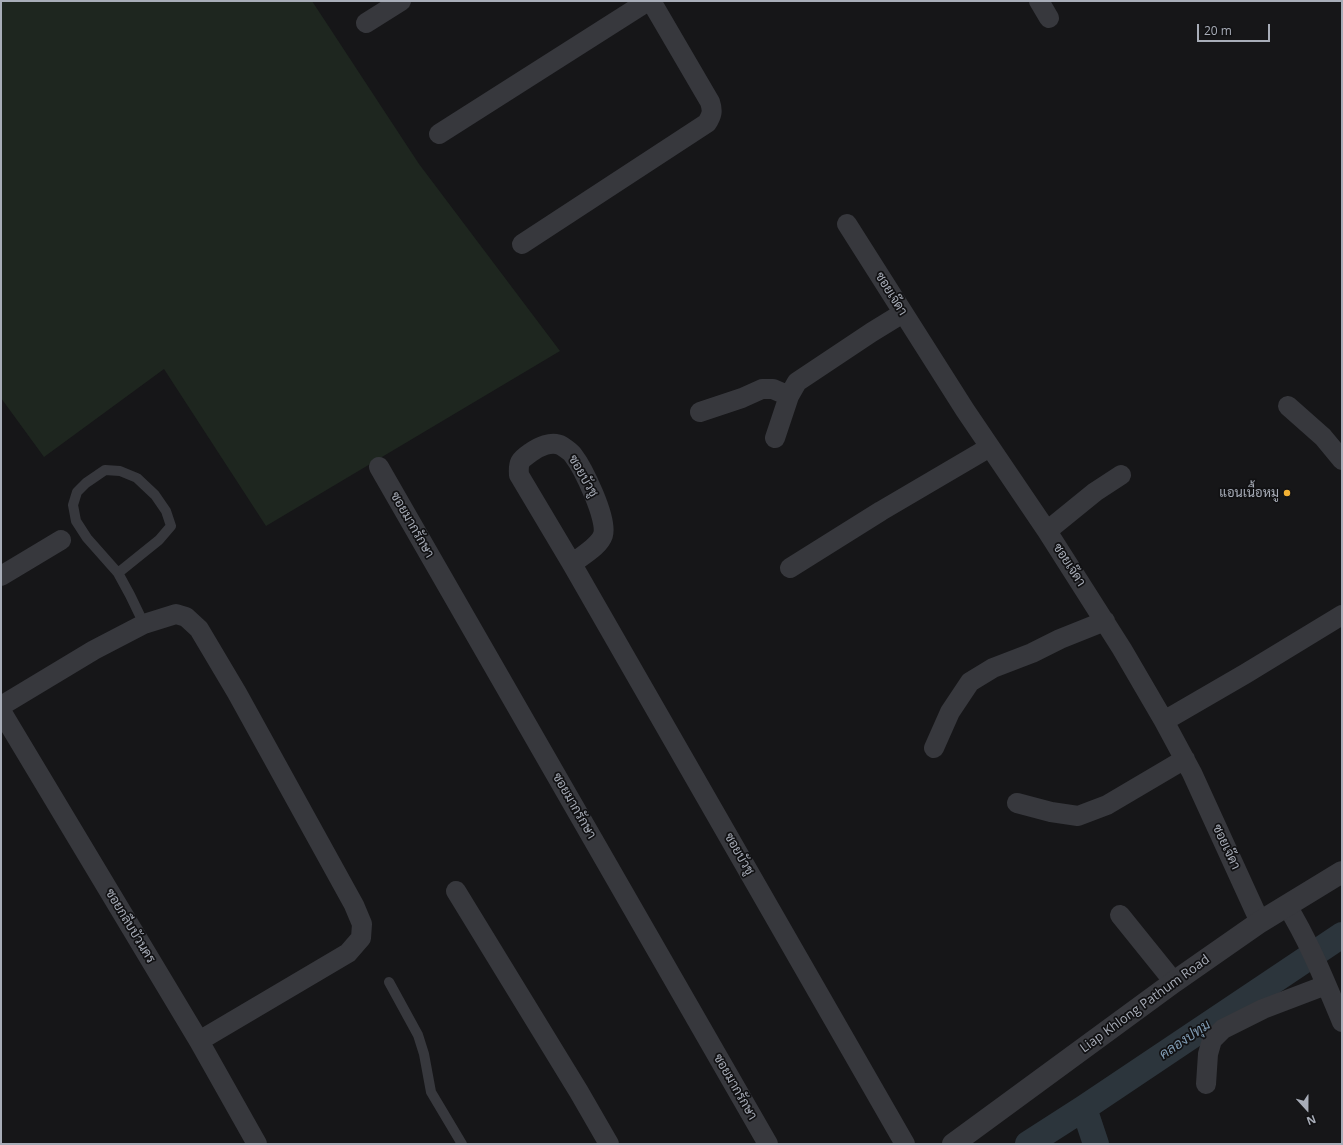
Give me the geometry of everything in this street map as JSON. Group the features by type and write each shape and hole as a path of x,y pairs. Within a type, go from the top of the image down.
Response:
{"street":[{"path":"366,24 401,1"},
{"path":"440,134 648,1"},
{"path":"522,244 707,123 712,115 710,102 651,1"},
{"name":"ซอยเจ๊ดา","path":"847,224 990,447 1047,531 1105,621 1185,759 1260,922"},
{"path":"775,438 788,396 797,382 903,313"},
{"path":"700,412 742,398 762,389 773,389 788,396"},
{"path":"1288,406 1323,437 1342,460"},
{"name":"ซอยบัวชู","path":"572,564 597,544 603,534 602,519 596,498 573,455 560,445 548,444 534,450 521,460 518,467 519,475 572,564 906,1144"},
{"path":"790,568 881,510 990,447"},
{"name":"ซอยมากรักษา","path":"379,468 768,1144"},
{"path":"1047,531 1095,492 1121,475"},
{"path":"1,576 61,540"},
{"path":"1,706 94,650 144,624 176,614 186,617 199,629 237,693 350,898 362,924 361,938 348,953 199,1041"},
{"path":"1164,721 1342,615"},
{"path":"934,748 950,712 970,682 994,668 1105,621"},
{"name":"ซอยกลีบบัวนคร","path":"1,710 199,1041 257,1144"},
{"path":"1017,803 1051,812 1078,816 1107,805 1185,759"},
{"name":"Liap Khlong Pathum Road","path":"953,1144 1174,982 1260,922 1290,911 1342,872"},
{"path":"456,891 579,1092 609,1144"},
{"path":"1290,911 1323,978 1342,1022"},
{"path":"1120,915 1174,982"},
{"path":"1206,1084 1208,1054 1212,1040 1223,1028 1323,978"}],"lane":[{"path":"118,572 160,540 170,526 163,506 155,495 137,478 120,471 105,470 86,483 77,492 73,505 76,521 87,538 118,572 144,624"},
{"path":"389,982 418,1035 424,1054 431,1092 462,1144"}],"shaded area":[{"path":"1,1 312,1 419,164 560,351 266,526 164,369 44,457 1,398"}],"waterway":[{"name":"คลองปทุม","path":"1028,1144 1342,935"},
{"path":"1084,1108 1096,1144"}],"place":[{"name":"แอนเนื้อหมู","path":"1287,493"}]}
